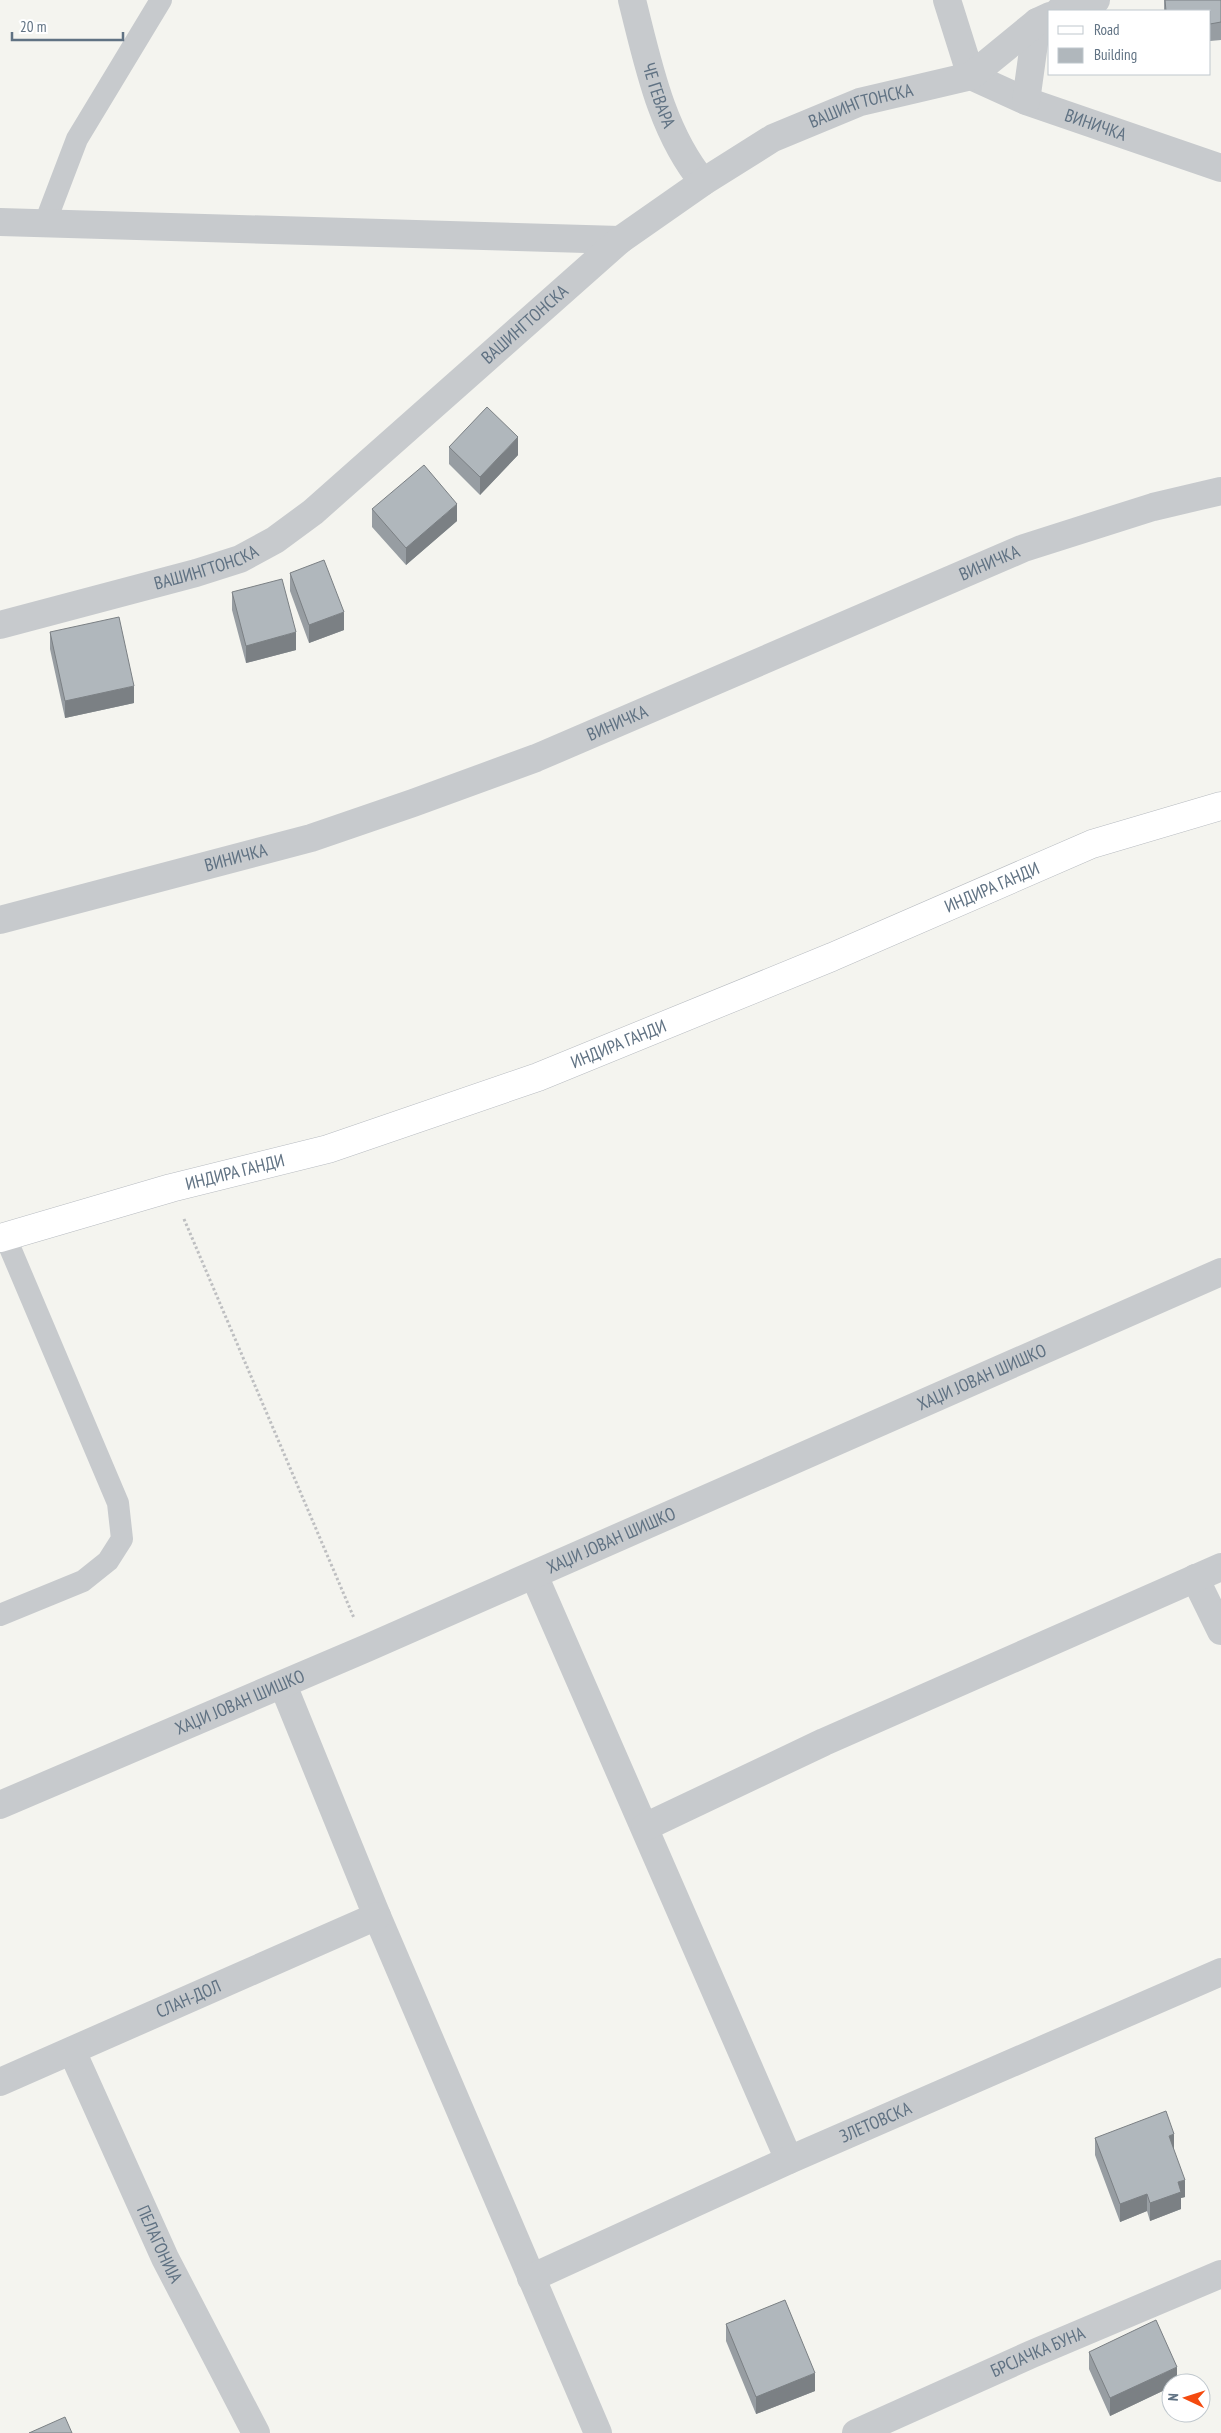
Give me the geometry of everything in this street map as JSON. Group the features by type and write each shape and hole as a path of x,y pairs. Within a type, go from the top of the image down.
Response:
{"street":[{"name":"ЧЕ ГЕВАРА","path":"632,0 645,52 667,119 684,157 703,182"},
{"path":"947,0 971,76"},
{"name":"ВАШИНГТОНСКА","path":"1062,10 1096,0"},
{"name":"ВАШИНГТОНСКА","path":"0,625 196,573 240,558 275,540 320,506 620,240 703,182 773,138 860,102 971,76 1048,17"},
{"path":"1026,101 1048,20"},
{"name":"ВИНИЧКА","path":"971,76 1026,101 1221,168"},
{"path":"0,222 620,240"},
{"name":"ВИНИЧКА","path":"0,920 311,838 412,803 536,758 1024,548 1153,506 1221,491"},
{"name":"ИНДИРА ГАНДИ","path":"2,1237 171,1188 328,1149 538,1077 832,957 1092,844 1221,806"},
{"name":"ХАЏИ ЈОВАН ШИШКО","path":"0,1805 283,1685 1221,1272"},
{"path":"645,1827 824,1742 1221,1567"},
{"path":"534,1575 789,2160"},
{"path":"1195,1578 1221,1631"},
{"path":"283,1685 377,1916 598,2433"},
{"name":"СЛАН-ДОЛ","path":"0,2082 377,1916"},
{"name":"ЗЛЕТОВСКА","path":"531,2278 789,2160 1221,1972"},
{"name":"ПЕЛАГОНИЈА","path":"72,2051 165,2258 256,2433"},
{"name":"БРСЈАЧКА БУНА","path":"856,2433 1032,2354 1221,2274"}],"lane":[{"path":"45,223 77,138 162,0"},
{"path":"0,1615 84,1581 108,1562 122,1539 118,1503 2,1237"}],"path":[{"path":"171,1188 367,1648"}],"building":[{"path":"1165,0 1221,0 1221,22 1211,24 1211,10 1166,10"},
{"path":"487,407 518,437 480,477 449,447"},
{"path":"424,465 457,504 406,548 372,509"},
{"path":"324,560 344,612 309,625 290,573"},
{"path":"282,579 296,632 246,646 232,592"},
{"path":"119,617 134,686 65,701 50,632"},
{"path":"1166,2111 1174,2134 1169,2136 1185,2180 1178,2182 1181,2192 1150,2203 1147,2194 1120,2204 1095,2138"},
{"path":"785,2300 815,2373 756,2397 726,2324"},
{"path":"1156,2320 1177,2367 1110,2398 1089,2352"},
{"path":"65,2417 72,2433 29,2433"}]}
